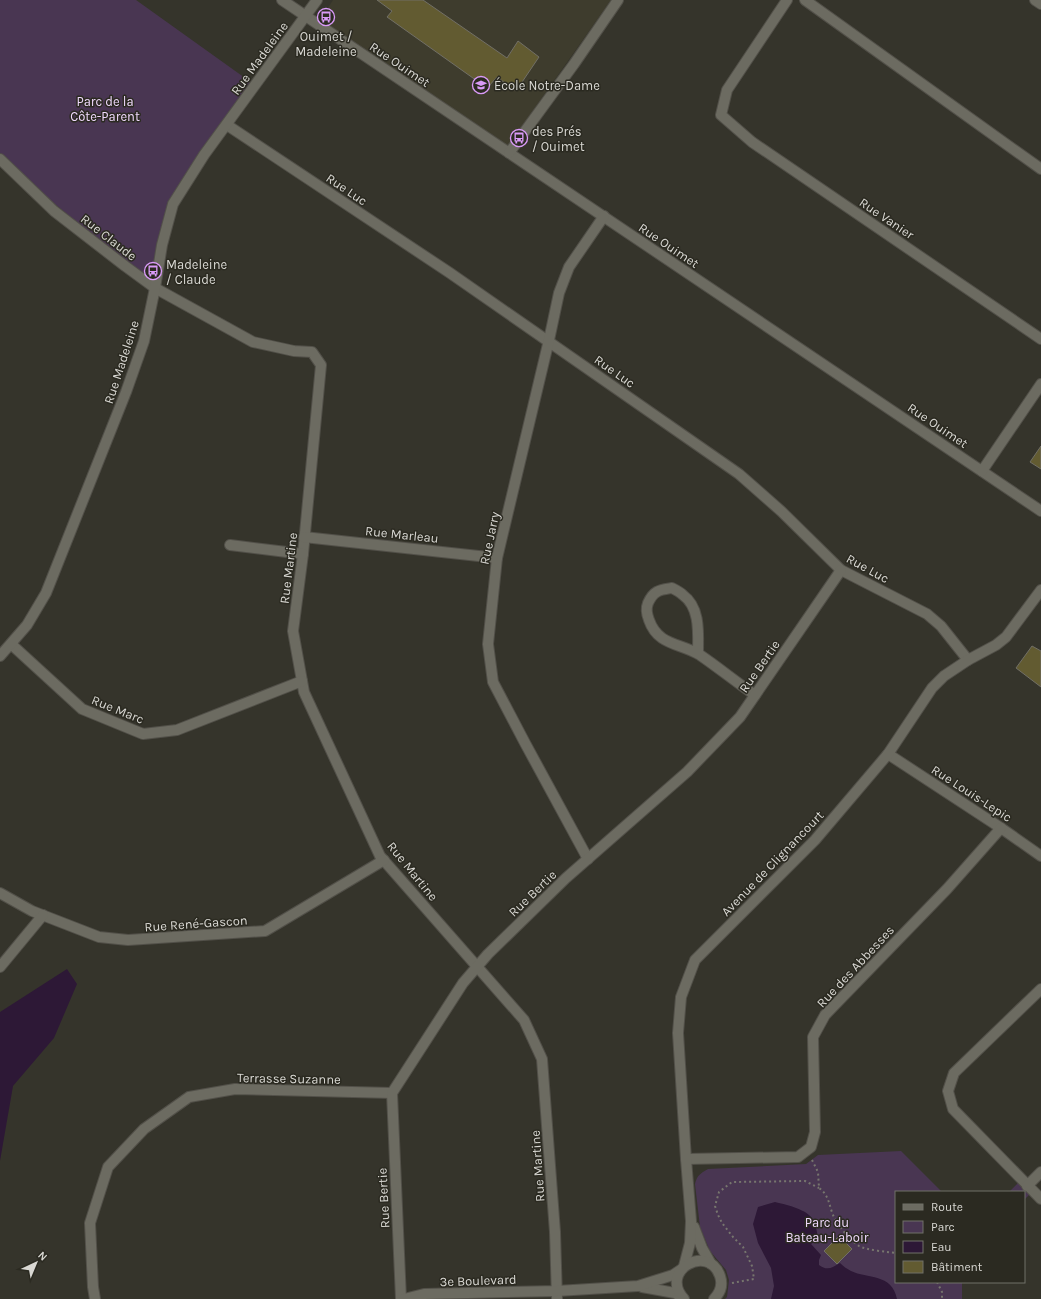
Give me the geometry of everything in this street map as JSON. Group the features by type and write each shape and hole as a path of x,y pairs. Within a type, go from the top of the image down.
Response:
{"street":[{"name":"Rue Ouimet","path":"282,0 1041,511"},
{"name":"Rue Madeleine","path":"0,656 27,625 46,593 126,392 144,341 162,245 173,204 204,155 317,0"},
{"path":"509,153 574,64 618,0"},
{"name":"Rue Vanier","path":"787,0 727,90 721,115 752,142 1041,339"},
{"path":"805,0 1041,169"},
{"path":"1035,0 1041,4"},
{"name":"Rue Luc","path":"226,125 549,340 739,474 781,511 841,570 927,614 941,626 968,660"},
{"name":"Rue Claude","path":"0,159 54,211 155,288 253,342 312,352 322,365"},
{"name":"Rue Jarry","path":"588,859 525,743 494,682 488,644 497,558 559,293 569,267 604,216"},
{"name":"Rue Martine","path":"322,365 303,554 293,631 304,692 380,856 524,1020 542,1059 555,1232 556,1293"},
{"path":"982,471 1041,384"},
{"name":"Rue Marleau","path":"304,537 497,558"},
{"path":"230,545 303,554"},
{"name":"Rue Bertie","path":"402,1299 392,1093 463,983 488,954 566,878 687,772 740,717 841,570"},
{"path":"698,654 698,625 694,609 685,596 672,588 661,590 652,595 647,606 648,618 653,630 670,644 698,654 755,695"},
{"name":"Avenue de Clignancourt","path":"691,1221 678,1033 681,997 695,960 815,840 888,754 932,688 944,676 968,660 996,645 1006,637 1041,590"},
{"name":"Rue Marc","path":"11,644 82,709 143,734 177,730 302,681"},
{"name":"Rue Louis-Lepic","path":"888,754 1041,856"},
{"name":"Rue des Abbesses","path":"686,1159 798,1157 811,1147 815,1132 813,1037 825,1015 947,888 1001,828"},
{"name":"Rue René-Gascon","path":"0,893 32,911 99,936 128,940 265,931 384,860"},
{"path":"0,967 43,915"},
{"path":"1041,989 954,1073 948,1091 953,1109 1041,1199"},
{"name":"Terrasse Suzanne","path":"95,1299 93,1287 90,1223 108,1167 144,1129 189,1097 235,1089 392,1093"},
{"path":"1028,1186 1041,1172"},
{"path":"691,1221 698,1240 721,1279 720,1291 715,1299"},
{"path":"683,1298 677,1284 677,1278 683,1268 690,1244 691,1221"},
{"path":"638,1286 673,1275 694,1261 711,1264"},
{"path":"638,1286 675,1293 683,1298"},
{"name":"3e Boulevard","path":"402,1299 424,1294 556,1293 638,1286"}],"path":[{"path":"811,1159 818,1172 819,1188"},
{"path":"729,1284 754,1279 752,1266 743,1247 733,1238 722,1223 715,1206 719,1192 732,1182 805,1181 824,1191 829,1199 834,1216 844,1232 860,1246 895,1253"},
{"path":"938,1283 942,1292 942,1299"}],"shaded area":[{"name":"École Notre-Dame","path":"333,0 611,0 505,150 319,21"}],"green space":[{"name":"Parc de la Côte-Parent","path":"0,0 136,0 252,83 169,202 156,287 0,159"},
{"name":"Parc du Bateau-Laboir","path":"901,1151 941,1191 895,1191 895,1283 962,1283 962,1299 725,1299 727,1297 729,1280 726,1270 710,1251 700,1227 695,1184 698,1176 708,1169 806,1164 818,1155"},
{"path":"1021,1180 1033,1191 1025,1199 1025,1191 1010,1191"}],"water":[{"path":"67,969 77,984 54,1038 13,1086 0,1161 0,1012"},
{"path":"775,1202 799,1209 813,1219 818,1239 811,1244 821,1255 819,1265 825,1268 830,1268 840,1263 851,1271 878,1278 890,1285 897,1299 771,1299 774,1286 771,1268 758,1243 753,1224 758,1207"}],"building":[{"path":"377,0 423,0 507,58 518,41 539,57 516,91 497,77 487,88 387,17 392,11"},
{"path":"1041,446 1041,469 1030,462"},
{"path":"1032,646 1041,651 1041,687 1016,668"},
{"path":"839,1236 852,1249 837,1264 824,1251"}],"place":[{"name":"Ouimet / Madeleine","path":"326,17"},
{"name":"École Notre-Dame","path":"481,85"},
{"name":"des Prés / Ouimet","path":"519,138"},
{"name":"Madeleine / Claude","path":"153,271"}]}
